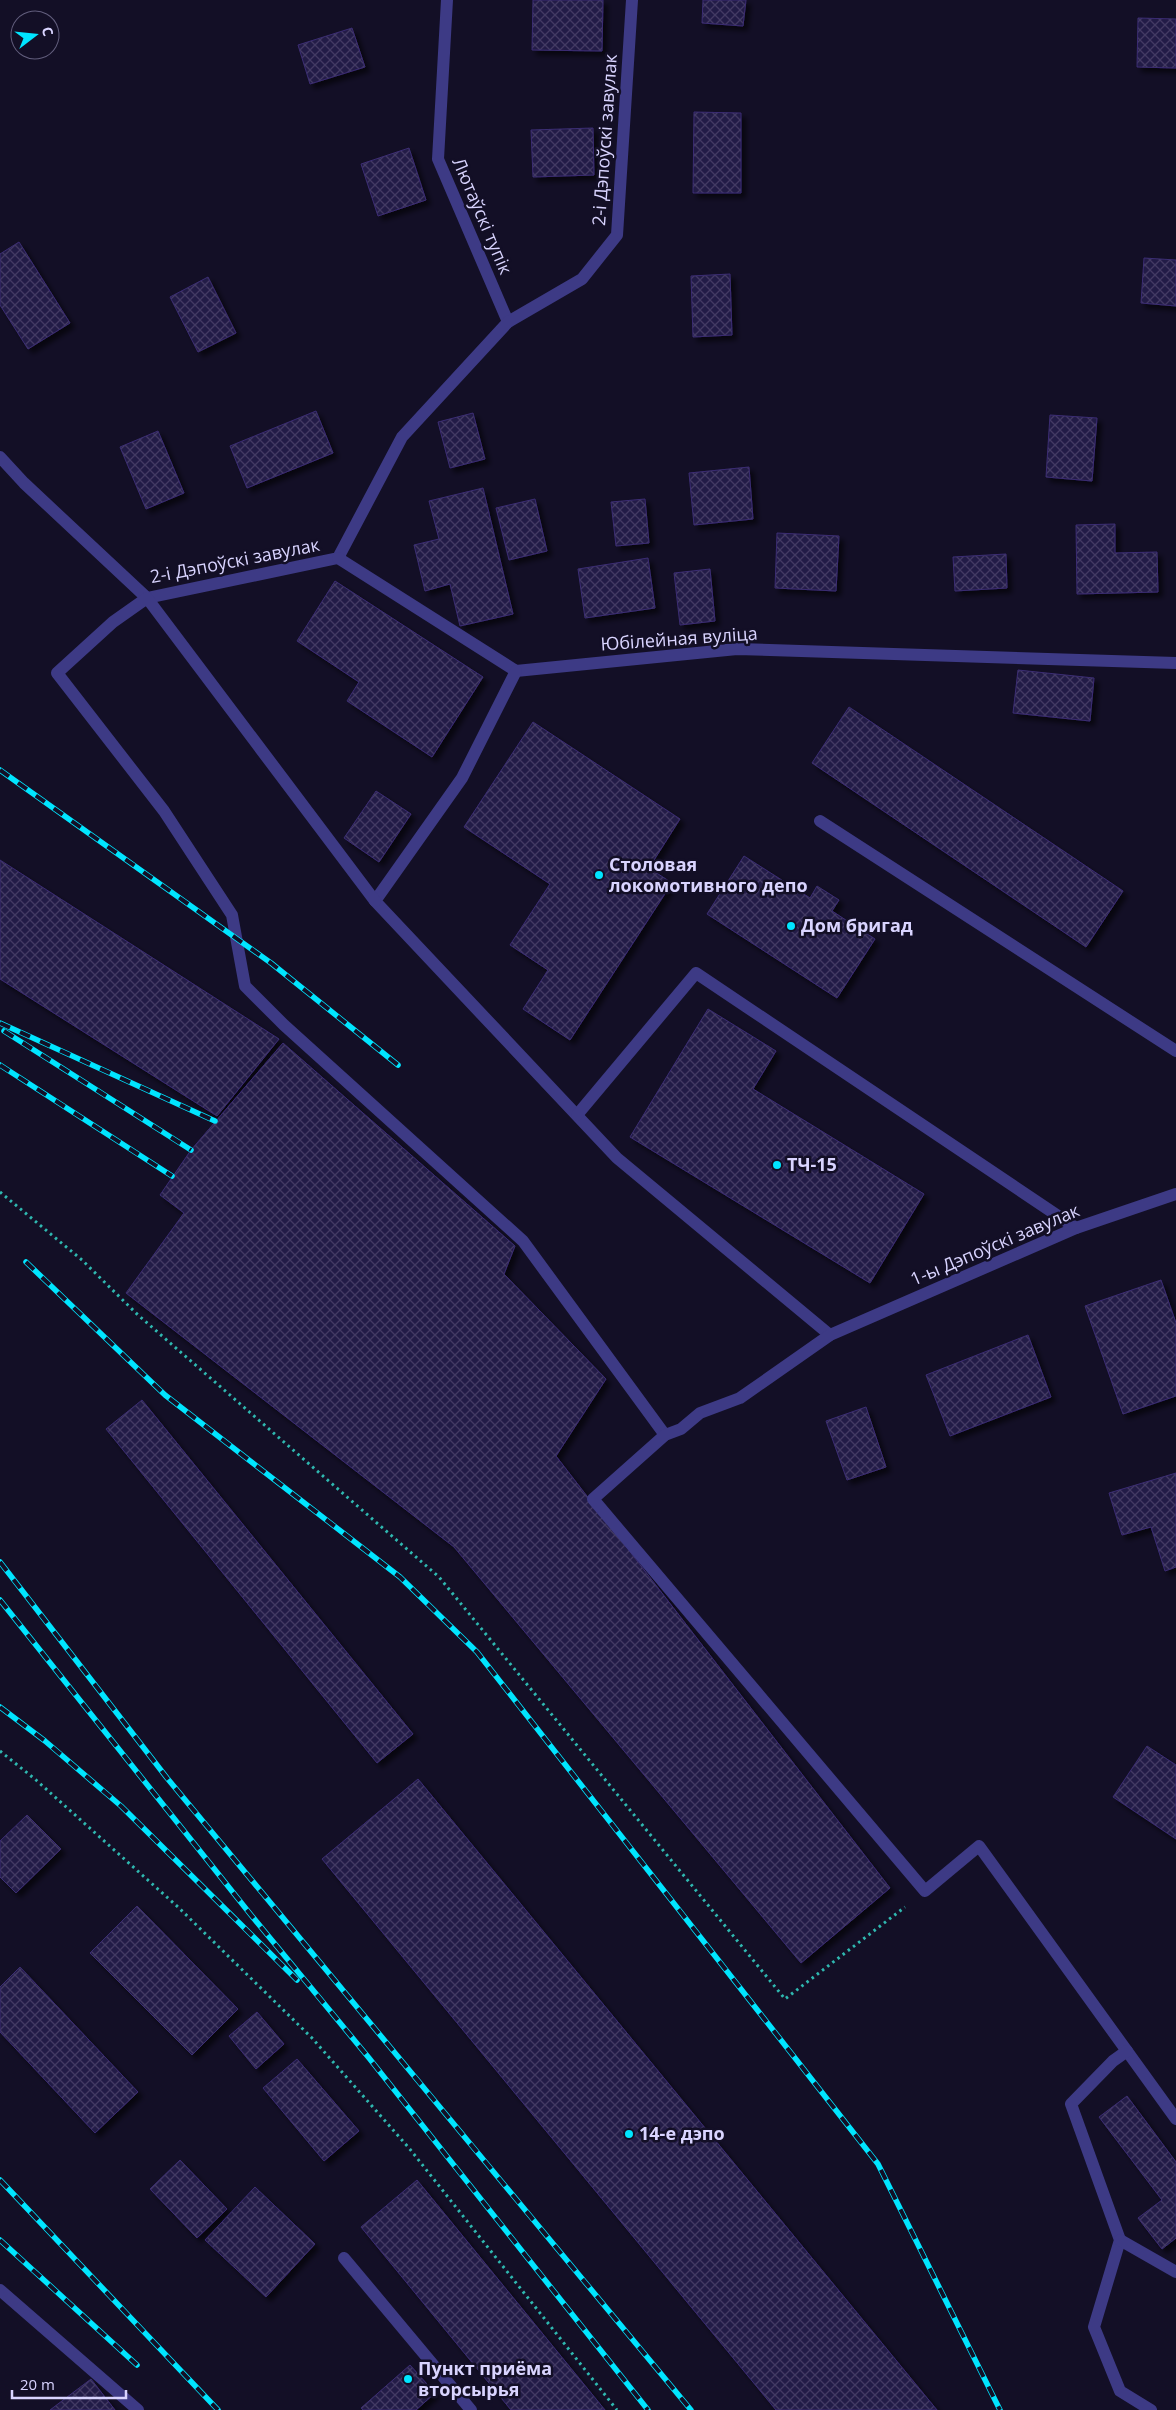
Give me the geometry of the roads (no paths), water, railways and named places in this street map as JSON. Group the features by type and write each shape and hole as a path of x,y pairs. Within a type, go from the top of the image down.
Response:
{"street":[{"name":"Лютаўскі тупік","path":"447,0 438,159 508,322"},
{"name":"2-і Дэпоўскі завулак","path":"0,457 24,483 148,598 338,558 402,437 508,322 582,279 616,235 632,0"},
{"path":"338,558 516,672 462,778 375,901"},
{"path":"665,1435 523,1241 284,1025 245,986 232,915 164,811 57,673 113,622 148,598 375,901 617,1158 830,1335"},
{"name":"Юбілейная вуліца","path":"516,672 737,649 1176,663"},
{"path":"820,821 1176,1051"},
{"path":"577,1115 696,974 1076,1228"},
{"name":"1-ы Дэпоўскі завулак","path":"1127,2051 979,1846 925,1891 593,1500 665,1435 681,1429 700,1413 740,1398 830,1335 1076,1228 1176,1194"},
{"path":"1151,2410 1120,2392 1094,2327 1120,2240 1071,2104 1113,2061 1127,2051 1176,2120"},
{"path":"1120,2240 1176,2272"},
{"path":"344,2258 471,2410"},
{"path":"0,2290 138,2410"}],"railway":[{"path":"0,770 271,963 398,1065"},
{"path":"0,1023 215,1121"},
{"path":"4,1031 191,1150"},
{"path":"0,1065 172,1176"},
{"path":"26,1262 165,1395 400,1577 477,1652 878,2164 1000,2410"},
{"path":"0,1562 167,1778 691,2410"},
{"path":"0,1600 251,1915 369,2058 648,2410"},
{"path":"0,1707 45,1741 121,1806 297,1980"},
{"path":"0,2180 218,2410"},
{"path":"0,2240 137,2365"}],"place":[{"name":"Столовая локомотивного депо","path":"599,875"},
{"name":"Дом бригад","path":"791,926"},
{"name":"ТЧ-15","path":"777,1165"},
{"name":"14-е дэпо","path":"629,2134"},
{"name":"Пункт приёма вторсырья","path":"408,2379"}]}
